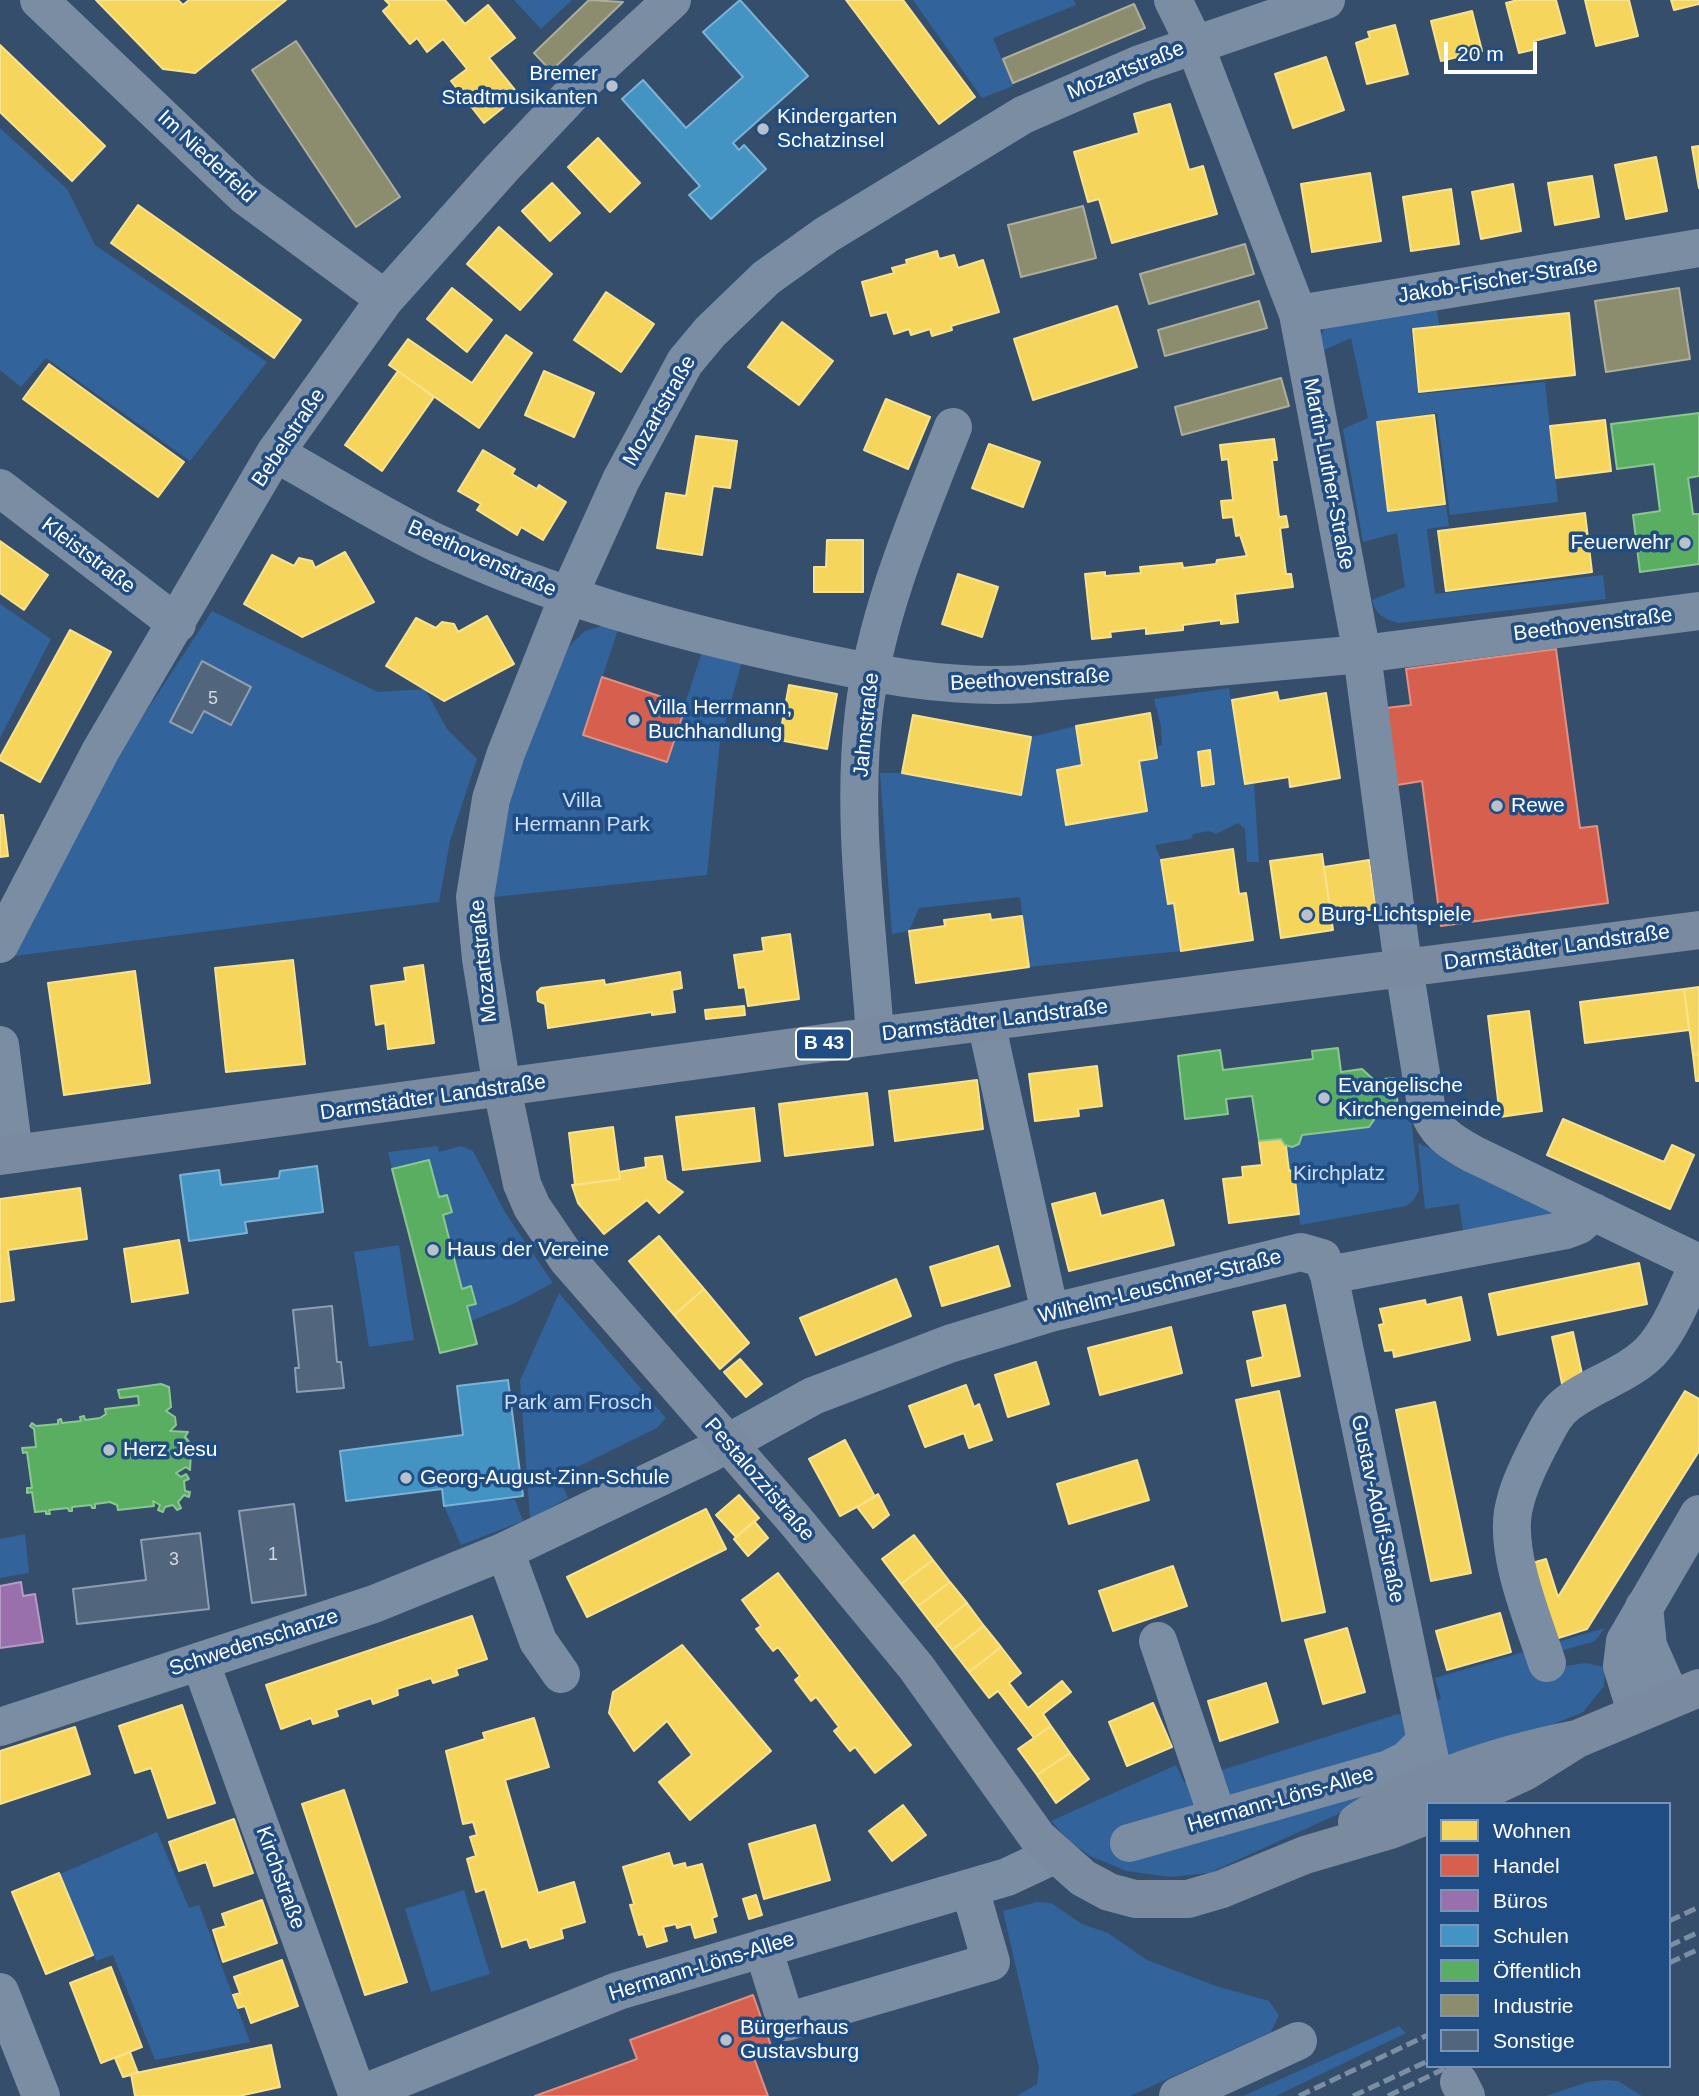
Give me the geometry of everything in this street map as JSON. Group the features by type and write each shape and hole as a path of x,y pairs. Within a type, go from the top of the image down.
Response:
{"main road":[{"name":"Darmstädter Landstraße","path":"7,1155 875,1036 1699,930"},
{"name":"Pestalozzistraße","path":"502,1088 516,1160 531,1206 568,1260 916,1667 1038,1838 1054,1856 1083,1878 1109,1892 1158,1902 1188,1899 1222,1889 1305,1855"},
{"path":"1438,1774 1525,1771 1577,1740 1669,1699"},
{"path":"1305,1855 1403,1796 1492,1760 1577,1740"},
{"path":"1305,1855 1390,1830 1426,1816"}],"street":[{"name":"Im Niederfeld","path":"39,0 245,196 385,299"},
{"name":"Bebelstraße","path":"0,944 101,750 275,453 385,299 567,99 672,0"},
{"name":"Martin-Luther-Straße","path":"1173,0 1194,43 1298,314 1362,654 1404,969"},
{"name":"Mozartstraße","path":"502,1088 481,959 475,897 477,872 499,773 568,597 621,480 666,392 710,332 766,278 826,235 1023,115 1194,43 1326,0"},
{"name":"Jakob-Fischer-Straße","path":"1298,314 1699,248"},
{"name":"Jahnstraße","path":"875,1036 859,839 861,752 870,673 908,539 953,427"},
{"name":"Beethovenstraße","path":"275,453 436,543 568,597 704,638 933,684 978,687 1362,654 1699,611"},
{"name":"Kleiststraße","path":"0,488 177,624"},
{"path":"1404,969 1426,1105 1437,1130 1458,1146 1699,1263 1659,1341 1649,1353 1639,1362 1567,1404 1554,1417 1518,1494 1513,1514 1514,1545 1546,1663"},
{"path":"986,1022 1050,1313"},
{"path":"0,1045 7,1155"},
{"path":"1329,1275 1566,1230 1579,1225 1594,1212"},
{"name":"Wilhelm-Leuschner-Straße","path":"727,1443 834,1387 949,1344 1050,1313 1301,1252 1322,1258 1329,1275"},
{"name":"Gustav-Adolf-Straße","path":"1329,1275 1438,1774"},
{"name":"Schwedenschanze","path":"0,1727 374,1604 505,1551 727,1443"},
{"path":"1669,1699 1626,1686 1622,1653 1632,1627 1699,1514"},
{"path":"505,1551 538,1640 561,1674"},
{"path":"1158,1641 1218,1818"},
{"name":"Kirchstraße","path":"201,1661 357,2096"},
{"name":"Hermann-Löns-Allee","path":"1129,1843 1389,1769 1407,1760 1438,1774"},
{"name":"Hermann-Löns-Allee","path":"357,2096 592,2000 970,1889 1021,1872 1054,1856"},
{"path":"763,1948 786,2022 991,1962 970,1889"},
{"path":"0,1992 41,2096"},
{"path":"1178,2096 1298,2041"}],"green space":[{"path":"514,0 572,0 541,29"},
{"path":"913,0 1074,0 1076,5 993,38 1013,86 982,98"},
{"path":"0,128 67,189 95,245 267,362 190,461 46,358 21,387 0,370"},
{"path":"1436,302 1439,325 1411,328 1418,394 1545,382 1558,502 1450,515 1437,413 1376,421 1388,512 1446,506 1449,526 1427,529 1435,594 1603,575 1606,599 1399,623 1378,613 1372,600 1405,587 1397,533 1363,542 1343,429 1368,418 1351,338 1324,350 1321,335 1327,325"},
{"path":"0,604 51,639 0,738"},
{"path":"212,611 378,692 425,689 447,729 477,759 450,841 439,902 14,956 111,765"},
{"name":"Villa Hermann Park","path":"602,626 618,630 583,735 666,762 703,649 743,658 720,741 707,875 494,897 506,806 518,766 569,646 585,631"},
{"path":"1229,688 1245,784 1254,783 1259,862 1247,862 1245,829 1238,823 1216,834 1209,831 1193,834 1191,839 1155,845 1161,860 1168,903 1174,903 1181,951 1029,967 1020,897 919,908 909,931 892,934 880,773 902,773 1020,795 1031,737 1076,726 1082,765 1057,770 1066,825 1147,811 1139,761 1157,758 1158,746 1162,745 1161,726 1154,699"},
{"name":"Kirchplatz","path":"1410,1109 1419,1190 1413,1201 1406,1206 1300,1225 1294,1170 1289,1171 1286,1146 1297,1146 1302,1135 1369,1127 1378,1114"},
{"path":"1418,1143 1565,1216 1463,1230 1459,1204 1425,1209"},
{"path":"438,1146 439,1152 461,1146 473,1151 506,1214 553,1283 513,1304 471,1321 467,1306 471,1286 462,1289 443,1215 452,1212 448,1195 439,1197 392,1169 388,1152"},
{"path":"399,1245 414,1340 369,1347 354,1252"},
{"name":"Park am Frosch","path":"559,1293 666,1418 657,1428 559,1476 568,1498 530,1519 520,1381"},
{"path":"497,1499 515,1500 523,1521 461,1545 444,1506"},
{"path":"25,1534 29,1573 0,1578 0,1539"},
{"path":"1605,1628 1595,1641 1537,1658 1552,1668 1585,1663 1605,1667 1604,1686 1583,1712 1441,1770 1425,1706 1441,1699 1435,1678"},
{"path":"1401,1715 1417,1767 1369,1800 1209,1873 1170,1877 1127,1871 1090,1856 1069,1841 1051,1821 1176,1765 1184,1782"},
{"path":"157,1832 189,1908 199,1905 250,2042 155,2060 113,1955 96,1961 60,1874"},
{"path":"464,1890 490,1974 431,1992 405,1909"},
{"path":"1037,1902 1051,1903 1082,1924 1108,1933 1147,1960 1216,1986 1269,2001 1279,2015 1271,2032 1130,2096 1017,2096 1037,2084 1039,2068 1003,1911"},
{"path":"1399,2026 1406,2033 1276,2096 1243,2096"},
{"path":"1618,2081 1642,2096 1546,2096 1588,2082"}],"building: Wohnen":[{"path":"96,0 178,0 183,5 189,0 286,0 195,73 163,69"},
{"path":"385,0 445,0 465,24 488,5 515,38 489,58 519,95 484,123 451,81 467,69 443,39 427,52 417,38 410,44 383,11 390,5"},
{"path":"846,0 903,0 975,97 939,124"},
{"path":"1518,0 1556,0 1565,33 1534,41 1536,49 1519,53 1506,3"},
{"path":"1585,0 1629,0 1638,36 1596,46"},
{"path":"1671,0 1699,0 1699,4 1674,10"},
{"path":"1472,11 1482,51 1441,61 1431,21"},
{"path":"1395,25 1408,74 1367,84 1356,43 1370,38 1368,32"},
{"path":"0,45 105,146 72,181 0,112"},
{"path":"1326,57 1344,110 1293,128 1275,74"},
{"path":"1170,104 1189,170 1203,166 1217,214 1112,243 1099,199 1088,202 1074,152 1139,133 1134,114"},
{"path":"598,138 640,183 610,212 568,167"},
{"path":"1699,146 1699,188 1692,147"},
{"path":"1656,157 1667,211 1626,219 1615,165"},
{"path":"1370,173 1381,241 1312,252 1301,184"},
{"path":"1592,176 1599,217 1555,225 1548,183"},
{"path":"552,183 580,213 550,241 522,211"},
{"path":"1513,184 1521,231 1481,239 1472,192"},
{"path":"1451,189 1459,244 1411,251 1403,197"},
{"path":"138,205 301,320 274,358 111,243"},
{"path":"499,227 552,274 520,310 467,264"},
{"path":"937,251 939,259 954,255 958,268 983,260 999,312 951,326 952,330 932,336 930,329 911,335 909,329 894,334 887,312 871,316 862,282 894,273 892,268 907,264 906,260"},
{"path":"452,288 492,320 467,352 427,319"},
{"path":"606,292 654,324 621,372 574,340"},
{"path":"1117,306 1137,367 1033,400 1014,339"},
{"path":"1569,313 1575,375 1419,392 1413,329"},
{"path":"782,322 833,361 799,405 748,367"},
{"path":"506,335 532,353 479,428 389,365 408,339 472,383"},
{"path":"49,364 184,462 158,497 23,399"},
{"path":"398,371 434,397 382,471 345,445"},
{"path":"544,371 594,393 574,437 525,415"},
{"path":"886,399 930,417 908,469 864,450"},
{"path":"1434,415 1445,504 1388,511 1377,422"},
{"path":"1605,420 1611,471 1556,478 1550,426"},
{"path":"696,436 737,441 730,488 713,486 702,555 657,548 666,493 686,496"},
{"path":"1274,439 1277,460 1272,460 1279,517 1286,516 1288,527 1280,528 1286,574 1291,574 1293,587 1235,594 1238,622 1221,624 1221,620 1183,625 1183,630 1146,634 1146,628 1110,632 1111,637 1092,639 1085,574 1105,572 1105,576 1141,573 1140,567 1182,563 1183,568 1216,564 1217,560 1247,556 1240,535 1236,536 1233,517 1223,518 1221,501 1233,500 1228,459 1222,460 1220,445"},
{"path":"989,444 1040,462 1023,507 972,488"},
{"path":"483,450 515,469 512,474 537,489 539,485 566,502 543,540 521,527 517,535 477,510 481,504 458,491"},
{"path":"1585,513 1592,572 1446,591 1438,531"},
{"path":"827,540 863,540 863,592 814,592 814,567 826,567"},
{"path":"0,541 48,575 24,610 0,593"},
{"path":"345,552 374,602 302,637 244,604 272,555 294,566 299,558 312,561 315,568"},
{"path":"958,574 998,587 982,637 942,624"},
{"path":"487,616 514,664 444,701 386,666 416,618 436,628 442,622 454,624 458,632"},
{"path":"70,630 111,652 40,782 0,760 0,757"},
{"path":"789,685 837,694 827,749 779,740"},
{"path":"1277,692 1279,701 1326,693 1340,778 1290,787 1289,777 1245,784 1232,700"},
{"path":"1150,713 1157,758 1139,761 1147,811 1066,825 1057,770 1082,765 1076,726"},
{"path":"913,715 1031,737 1021,795 902,773"},
{"path":"1210,750 1214,784 1202,786 1198,752"},
{"path":"0,815 3,815 8,856 0,857"},
{"path":"1233,849 1239,894 1246,893 1253,940 1181,951 1174,903 1168,904 1161,860"},
{"path":"1322,854 1333,930 1281,938 1270,861"},
{"path":"1369,860 1376,909 1331,915 1324,867"},
{"path":"990,914 991,920 1022,916 1029,967 916,983 909,931 945,926 944,920"},
{"path":"790,934 799,999 748,1006 745,987 739,988 734,955 764,951 762,938"},
{"path":"293,960 305,1064 226,1072 215,968"},
{"path":"423,965 434,1043 388,1049 385,1023 376,1025 371,986 406,981 404,968"},
{"path":"135,971 150,1083 64,1095 48,983"},
{"path":"680,972 682,988 672,990 675,1012 652,1015 652,1012 548,1028 545,1004 538,1001 537,992 541,988 604,980 605,985"},
{"path":"1699,987 1699,1054 1693,1055 1684,989"},
{"path":"1684,989 1689,1030 1585,1043 1580,1002"},
{"path":"744,1006 745,1015 706,1019 705,1010"},
{"path":"1529,1011 1542,1111 1500,1117 1488,1016"},
{"path":"1699,1054 1699,1081 1696,1081 1693,1055"},
{"path":"1097,1066 1102,1106 1078,1109 1079,1116 1035,1121 1029,1074"},
{"path":"977,1080 983,1129 895,1141 889,1091"},
{"path":"867,1093 873,1145 785,1156 779,1104"},
{"path":"754,1108 760,1161 683,1170 676,1117"},
{"path":"1563,1119 1664,1162 1672,1145 1694,1155 1670,1209 1547,1155"},
{"path":"613,1127 620,1179 575,1185 569,1133"},
{"path":"1281,1139 1286,1146 1289,1171 1294,1170 1299,1214 1229,1223 1223,1179 1243,1177 1242,1167 1262,1165 1259,1141"},
{"path":"662,1156 666,1180 683,1192 659,1213 647,1200 604,1234 578,1203 572,1185 620,1179 619,1172 646,1167 645,1158"},
{"path":"80,1188 87,1239 8,1250 14,1300 0,1302 0,1199"},
{"path":"1095,1193 1101,1216 1163,1200 1174,1245 1069,1271 1052,1204"},
{"path":"659,1236 704,1289 674,1315 629,1261"},
{"path":"179,1240 188,1293 132,1302 124,1249"},
{"path":"998,1246 1010,1286 942,1306 930,1267"},
{"path":"1639,1263 1647,1304 1498,1335 1489,1294"},
{"path":"896,1279 911,1316 816,1355 800,1318"},
{"path":"704,1289 749,1343 720,1369 674,1315"},
{"path":"1461,1297 1470,1340 1394,1357 1393,1350 1385,1351 1379,1325 1384,1324 1380,1309 1425,1300 1426,1305"},
{"path":"1285,1305 1300,1376 1252,1386 1247,1361 1263,1357 1253,1312"},
{"path":"1171,1327 1182,1373 1100,1395 1088,1348"},
{"path":"1573,1332 1585,1388 1564,1393 1552,1337"},
{"path":"740,1359 762,1384 746,1397 724,1372"},
{"path":"1036,1362 1049,1404 1008,1417 995,1375"},
{"path":"966,1385 974,1407 979,1404 992,1440 969,1448 964,1433 925,1447 909,1406"},
{"path":"1279,1391 1325,1612 1282,1621 1236,1400"},
{"path":"1685,1391 1699,1399 1699,1451 1587,1629 1549,1641 1525,1565 1546,1559 1558,1597"},
{"path":"1435,1402 1471,1573 1431,1581 1396,1410"},
{"path":"845,1440 875,1497 840,1516 809,1459"},
{"path":"1137,1460 1149,1500 1069,1524 1057,1484"},
{"path":"878,1494 889,1515 873,1528 857,1507"},
{"path":"739,1495 759,1518 736,1537 716,1515"},
{"path":"706,1509 726,1549 587,1617 567,1577"},
{"path":"754,1521 768,1538 748,1556 734,1539"},
{"path":"914,1535 933,1560 901,1584 882,1559"},
{"path":"933,1560 950,1582 918,1606 901,1584"},
{"path":"1173,1566 1187,1606 1113,1631 1099,1591"},
{"path":"778,1573 911,1745 875,1773 855,1747 850,1751 834,1731 839,1727 816,1697 811,1701 795,1680 800,1676 778,1647 773,1651 756,1629 761,1626 742,1600"},
{"path":"950,1582 967,1603 935,1628 918,1606"},
{"path":"967,1603 984,1626 952,1650 935,1628"},
{"path":"1500,1613 1511,1652 1447,1670 1436,1631"},
{"path":"472,1616 487,1659 456,1669 458,1675 433,1683 431,1678 397,1689 398,1695 373,1704 371,1698 336,1710 338,1716 313,1724 311,1718 281,1729 266,1685"},
{"path":"984,1626 1001,1647 969,1672 952,1650"},
{"path":"1347,1628 1365,1692 1323,1704 1305,1640"},
{"path":"682,1645 771,1751 690,1820 659,1782 692,1755 667,1721 634,1751 609,1713 613,1692"},
{"path":"1001,1647 1021,1673 1009,1683 1028,1708 1062,1681 1071,1692 1043,1714 1051,1726 1034,1738 998,1691 989,1698 969,1672"},
{"path":"1266,1683 1278,1722 1220,1741 1208,1701"},
{"path":"1153,1703 1172,1747 1127,1766 1109,1722"},
{"path":"182,1705 215,1803 168,1818 151,1768 135,1773 119,1726"},
{"path":"534,1718 549,1767 505,1780 538,1893 574,1882 585,1922 561,1929 563,1938 530,1948 527,1939 502,1947 485,1889 476,1892 467,1859 476,1856 470,1837 477,1835 473,1822 463,1824 446,1751 485,1739 483,1733"},
{"path":"1051,1726 1070,1753 1037,1775 1018,1749"},
{"path":"75,1727 90,1774 0,1804 0,1751"},
{"path":"1070,1753 1089,1779 1056,1803 1037,1775"},
{"path":"344,1790 407,1982 365,1995 302,1804"},
{"path":"903,1805 926,1835 892,1861 869,1831"},
{"path":"234,1819 253,1873 214,1886 206,1862 179,1871 169,1842"},
{"path":"815,1825 830,1880 764,1899 749,1844"},
{"path":"669,1853 673,1866 685,1863 686,1868 702,1864 717,1916 712,1918 716,1932 695,1938 691,1924 677,1928 676,1924 663,1927 667,1941 647,1947 643,1934 639,1935 630,1905 634,1904 623,1867"},
{"path":"59,1873 93,1955 46,1974 12,1892"},
{"path":"756,1895 762,1915 749,1919 743,1899"},
{"path":"262,1900 277,1943 223,1962 213,1930 226,1926 222,1914"},
{"path":"282,1960 298,2006 251,2023 245,2006 238,2008 233,1995 240,1993 234,1977"},
{"path":"111,1967 142,2047 101,2063 70,1983"},
{"path":"271,2045 280,2087 239,2096 135,2096 131,2074"},
{"path":"130,2052 138,2073 123,2077 115,2058"}],"building: Handel":[{"path":"1556,649 1580,828 1597,826 1608,903 1441,926 1422,781 1397,785 1386,708 1411,705 1406,669"},
{"name":"Villa Herrmann, Buchhandlung","path":"602,677 686,705 667,762 583,735"},
{"path":"753,1995 773,2051 754,2058 768,2096 535,2096 637,2059 630,2040"}],"building: Büros":[{"path":"21,1582 23,1596 35,1594 43,1642 0,1648 0,1586"}],"building: Schulen":[{"path":"740,0 808,76 733,143 739,150 744,145 766,169 711,219 689,195 700,186 622,99 643,80 686,128 743,77 703,32"},
{"path":"317,1166 323,1212 245,1222 247,1233 189,1241 180,1175 219,1170 221,1185 279,1178 280,1171"},
{"path":"508,1380 523,1496 444,1506 442,1489 346,1501 340,1451 463,1435 457,1386"}],"building: Öffentlich":[{"path":"1699,413 1699,476 1688,478 1693,514 1699,514 1699,564 1640,572 1633,515 1660,511 1654,464 1617,469 1611,424"},
{"name":"Evangelische Kirchengemeinde","path":"1338,1048 1341,1072 1362,1069 1374,1080 1394,1078 1399,1112 1378,1114 1369,1127 1302,1135 1299,1144 1292,1147 1285,1145 1281,1139 1259,1141 1252,1096 1226,1099 1228,1114 1185,1119 1178,1056 1220,1050 1223,1070 1313,1059 1312,1051"},
{"name":"Haus der Vereine","path":"429,1160 439,1197 447,1195 452,1212 443,1215 462,1289 471,1286 476,1304 467,1306 477,1344 440,1353 392,1169"},
{"name":"Herz Jesu","path":"161,1384 169,1387 171,1407 166,1411 175,1417 176,1425 170,1431 188,1432 185,1437 197,1451 191,1452 190,1470 186,1467 176,1473 181,1477 186,1474 189,1479 184,1481 185,1491 190,1492 189,1497 184,1495 178,1502 181,1508 177,1510 173,1505 165,1507 163,1512 158,1510 160,1505 153,1501 154,1506 118,1510 117,1505 110,1502 95,1504 95,1508 91,1505 72,1507 72,1511 68,1508 49,1510 50,1514 46,1514 46,1511 35,1512 32,1492 27,1493 27,1488 32,1488 27,1452 23,1453 22,1448 36,1447 34,1429 30,1426 32,1423 36,1426 58,1424 61,1419 62,1423 81,1421 80,1417 84,1416 85,1420 100,1418 106,1414 105,1409 139,1405 138,1396 120,1398 118,1390"}],"building: Industrie":[{"path":"589,0 623,2 551,71 534,53"},
{"path":"1134,4 1145,28 1013,83 1003,59"},
{"path":"296,41 400,197 356,227 252,70"},
{"path":"1083,206 1096,258 1021,277 1008,225"},
{"path":"1245,244 1254,274 1149,304 1140,274"},
{"path":"1679,288 1690,359 1606,372 1595,301"},
{"path":"1259,301 1267,328 1165,356 1158,330"},
{"path":"1281,378 1289,406 1182,435 1175,407"}],"building: Sonstige":[{"path":"202,661 251,687 231,725 204,711 192,733 170,722"},
{"path":"332,1306 337,1362 341,1362 344,1388 297,1392 295,1368 299,1368 293,1310"},
{"path":"294,1504 306,1595 252,1603 239,1511"},
{"path":"200,1533 209,1609 77,1624 73,1589 146,1580 141,1540"}],"railway":[{"path":"1671,1920 1699,1907"},
{"path":"1671,1945 1699,1932"},
{"path":"1671,1962 1699,1949"},
{"path":"1299,2096 1426,2036"},
{"path":"1353,2096 1426,2062"},
{"path":"1388,2096 1446,2068"}],"place":[{"name":"Bremer Stadtmusikanten","path":"612,86"},
{"name":"Kindergarten Schatzinsel","path":"763,129"},
{"name":"Feuerwehr","path":"1685,543"},
{"name":"Villa Herrmann, Buchhandlung","path":"634,720"},
{"name":"Rewe","path":"1497,806"},
{"name":"Burg-Lichtspiele","path":"1307,915"},
{"name":"Evangelische Kirchengemeinde","path":"1324,1098"},
{"name":"Haus der Vereine","path":"433,1250"},
{"name":"Herz Jesu","path":"109,1450"},
{"name":"Georg-August-Zinn-Schule","path":"406,1478"},
{"name":"Bürgerhaus Gustavsburg","path":"726,2040"}]}
